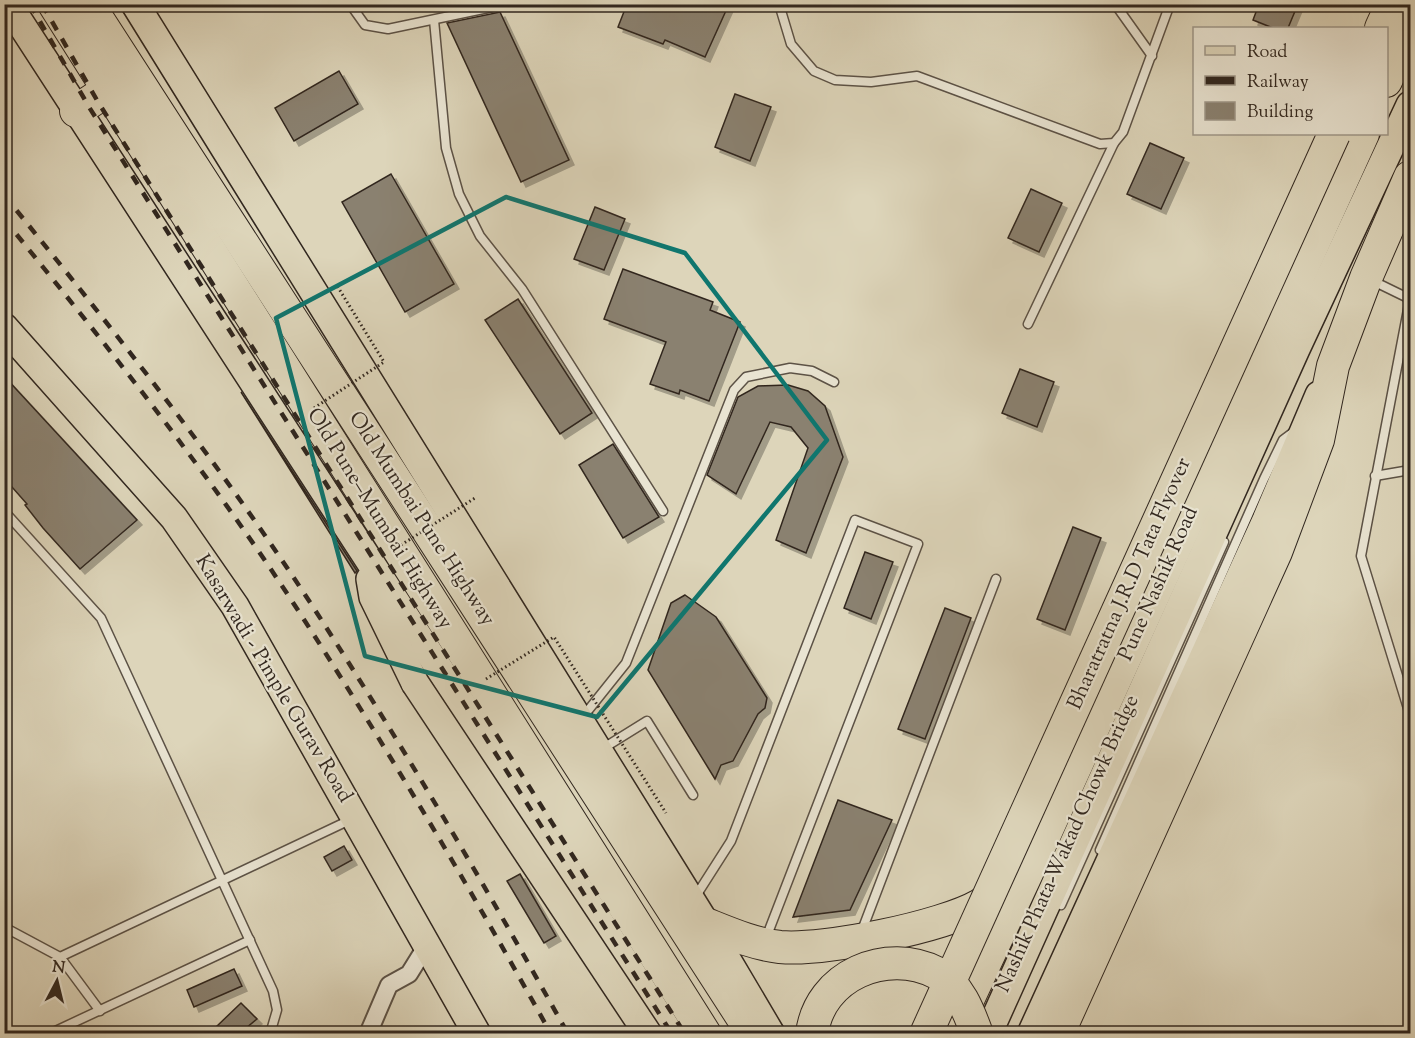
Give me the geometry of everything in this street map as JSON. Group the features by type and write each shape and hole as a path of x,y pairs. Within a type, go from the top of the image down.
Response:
{"highway":[{"name":"Old Pune–Mumbai Highway","path":"54,4 705,1034"},
{"name":"Old Mumbai Pune Highway","path":"88,4 753,1034"},
{"path":"1381,27 1392,4"},
{"path":"1388,77 1410,28"},
{"path":"76,111 108,90"},
{"name":"Bharatratna J.R.D Tata Flyover","path":"926,1034 1334,135"},
{"name":"Pune Nashik Road","path":"952,1034 1363,135"},
{"path":"1058,1034 1276,552 1318,440 1333,366 1366,278 1410,177"},
{"path":"699,913 746,941 781,947 826,946 928,924 980,905 1009,880 1040,845"},
{"path":"812,1034 819,1011 832,989 849,975 867,966 892,963 918,966 938,974 956,990 968,1009 977,1034"}],"main road":[{"path":"8,4 366,557 670,1034"},
{"path":"135,4 580,720 771,1034"},
{"path":"988,1034 1410,105"},
{"name":"Kasarwadi - Pimple Gurav Road","path":"4,327 174,518 235,606 477,1034"},
{"path":"1036,1015 1266,520 1333,366"},
{"path":"366,557 373,597 415,683 648,1034"}],"street":[{"path":"368,1034 389,985 409,974 428,945"}],"lane":[{"path":"351,4 365,25 388,29 507,4"},
{"path":"779,4 791,44 814,72 835,80 872,82 917,76 1100,144 1114,142"},
{"path":"1115,4 1152,56"},
{"path":"1028,324 1114,142 1123,132 1170,4"},
{"path":"434,20 446,147 459,194 480,236 522,289 663,511"},
{"path":"1366,278 1410,299 1361,556 1410,715"},
{"path":"580,720 626,663 734,390 746,377 790,368 812,371 834,382"},
{"name":"Nashik Phata-Wakad Chowk Bridge","path":"1099,854 1283,440 1307,422"},
{"path":"1376,476 1410,470"},
{"path":"4,511 101,618 273,991 277,1010 270,1034"},
{"path":"699,913 731,841 855,520 918,544 764,944"},
{"name":"Nashik Phata-Wakad Chowk Bridge","path":"1056,915 1227,535"},
{"path":"858,939 996,579"},
{"path":"598,750 647,721 693,795"},
{"path":"60,957 355,817"},
{"path":"4,927 60,957 100,1011"},
{"path":"49,1034 250,940"},
{"name":"Nashik Phata-Wakad Chowk Bridge","path":"1020,1034 1036,1015"}],"path":[{"path":"314,408 384,362 336,284"},
{"path":"401,545 475,498"},
{"path":"486,679 554,637 666,813"}],"highlighted area":[{"path":"506,197 685,253 827,440 597,717 365,656 276,318"}],"building":[{"path":"627,4 729,4 705,57 665,40 663,44 618,27"},
{"path":"1259,4 1298,4 1288,27 1270,27 1253,20"},
{"path":"500,12 569,160 521,182 447,23"},
{"path":"339,71 358,104 294,141 275,108"},
{"path":"735,94 771,107 750,161 715,147"},
{"path":"1150,143 1184,158 1161,209 1127,194"},
{"path":"391,174 454,284 405,312 342,202"},
{"path":"1031,189 1062,203 1039,252 1008,238"},
{"path":"595,207 625,219 604,270 574,259"},
{"path":"623,269 713,302 710,310 740,322 709,401 680,390 679,394 650,384 666,342 604,319"},
{"path":"518,299 592,413 560,434 485,320"},
{"path":"1020,369 1054,382 1037,427 1002,413"},
{"path":"4,376 137,520 80,569 43,528 25,505 27,504 4,478"},
{"path":"788,385 808,391 825,406 843,457 806,553 776,540 808,448 791,427 770,422 736,494 707,475 738,397 758,386"},
{"path":"241,392 357,571 355,573"},
{"path":"613,444 659,517 623,538 579,465"},
{"path":"1073,527 1101,538 1065,630 1037,619"},
{"path":"865,552 893,562 871,619 844,608"},
{"path":"685,595 716,617 767,698 765,708 758,714 733,761 721,765 715,779 648,670 671,603"},
{"path":"945,608 971,618 925,739 898,729"},
{"path":"838,800 892,820 850,910 793,917"},
{"path":"344,846 352,860 332,871 324,857"},
{"path":"520,874 556,936 544,943 507,881"},
{"path":"234,969 242,986 194,1007 187,990"},
{"path":"241,1003 257,1019 239,1034 223,1034 216,1027"}],"railway":[{"path":"30,4 89,107 672,1034"},
{"path":"42,4 98,102 685,1034"},
{"path":"4,195 165,398 279,556 413,767 568,1034"},
{"path":"4,219 159,414 269,566 399,772 492,928 551,1034"}]}
